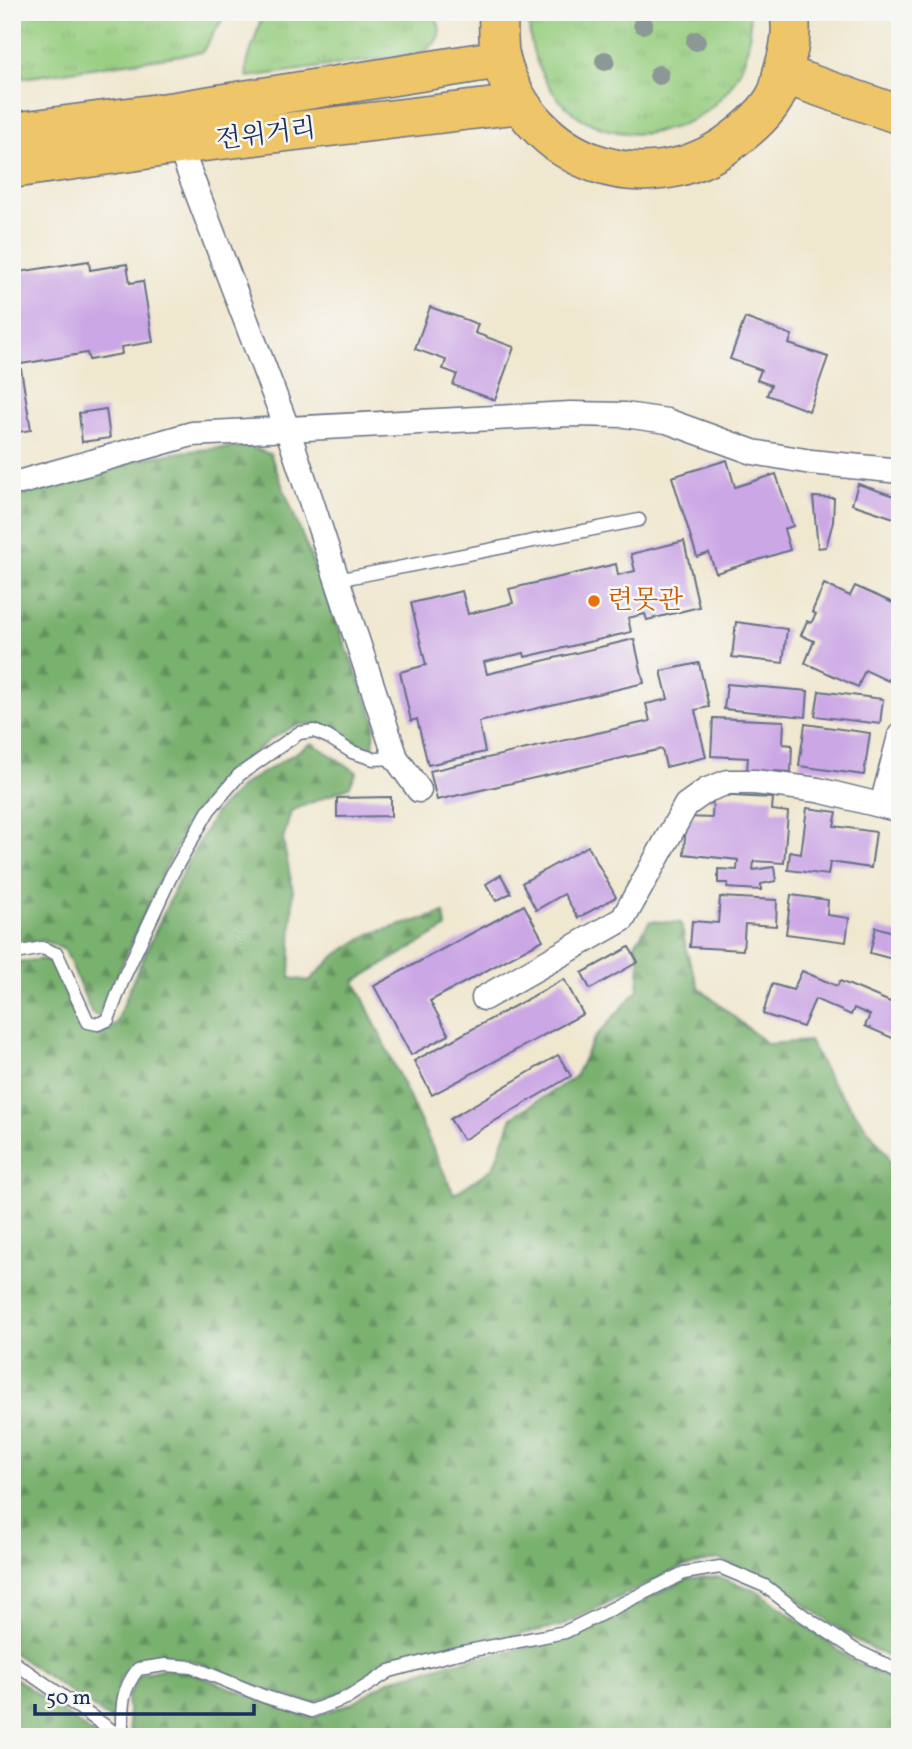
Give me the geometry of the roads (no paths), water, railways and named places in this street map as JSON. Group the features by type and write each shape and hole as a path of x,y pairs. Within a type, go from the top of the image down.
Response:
{"main road":[{"path":"498,12 501,59 520,104 548,138 585,161 628,172 672,170 713,155 749,129 776,95 798,15"},
{"name":"전위거리","path":"12,132 175,111 501,59"},
{"path":"782,74 900,115"},
{"name":"전위거리","path":"12,169 179,145 520,104"}],"street":[{"path":"179,145 287,428 396,758 419,790"},
{"path":"15,483 192,434 570,414 625,415 667,421 753,452 811,462 900,471"},
{"path":"484,998 624,919 686,805 707,790 728,782 754,782 818,790 891,808 900,736"}],"lane":[{"path":"337,580 639,520"},
{"path":"12,954 42,948 58,954 88,1022 98,1024 108,1020 124,977 172,874 209,810 239,775 299,733 307,732 328,737 352,752 374,758 396,758"},
{"path":"121,1737 122,1700 128,1682 138,1669 166,1665 192,1667 263,1696 311,1711 349,1697 390,1671 453,1654 565,1632 684,1573 720,1567 765,1586 855,1650 900,1672"},
{"path":"12,1661 121,1737"}],"place":[{"name":"련못관","path":"594,601"}]}
